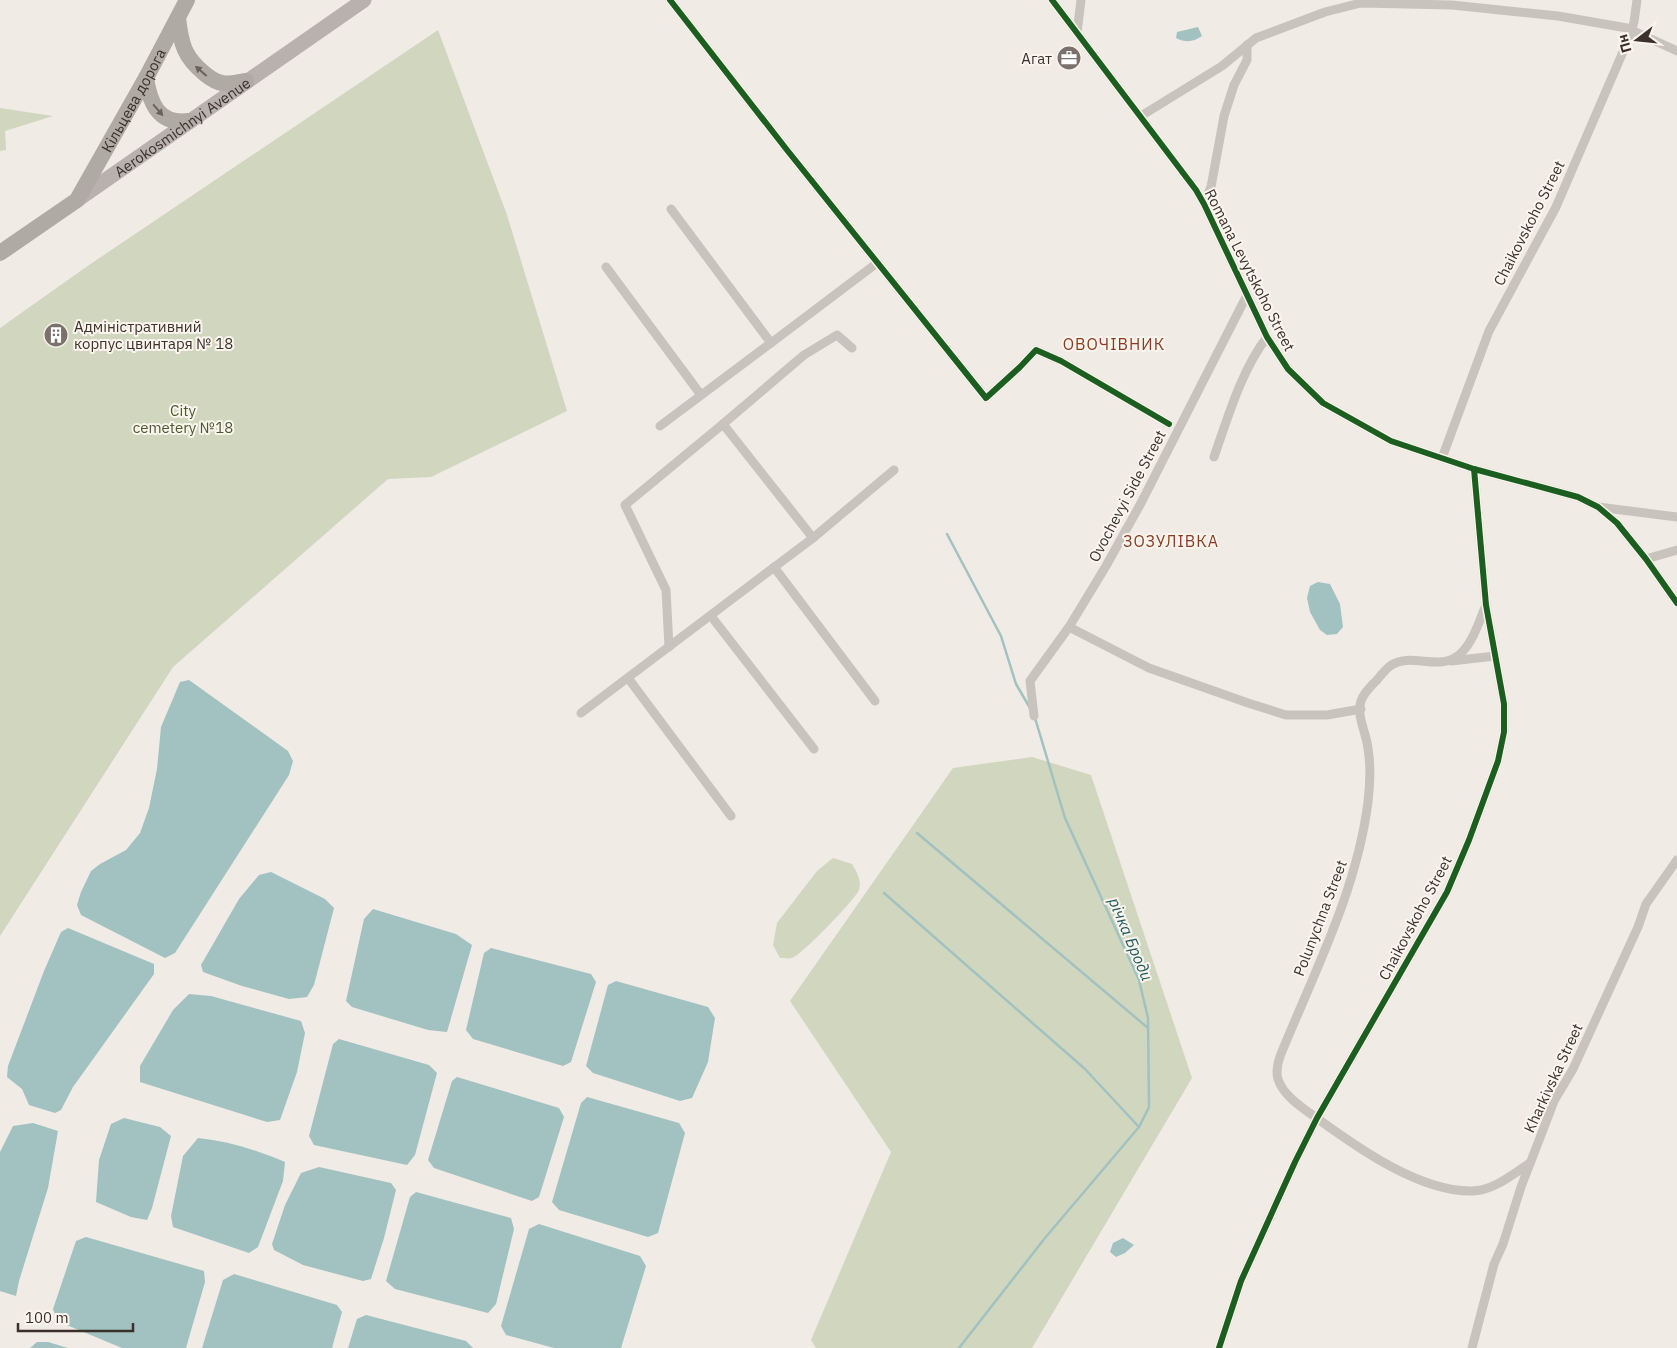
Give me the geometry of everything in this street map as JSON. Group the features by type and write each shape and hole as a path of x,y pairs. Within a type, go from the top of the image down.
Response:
{"highway":[{"name":"Кільцева дорога","path":"76,200 146,78 187,0"},
{"path":"178,18 185,53 196,67 212,80 222,83 246,81"},
{"path":"146,78 153,104 161,115 175,122 189,121"},
{"name":"Aerokosmichnyi Avenue","path":"0,253 76,200"}],"main road":[{"name":"Aerokosmichnyi Avenue","path":"76,200 364,0"}],"street":[{"path":"670,0 986,398 1036,350 1061,361 1169,424"},
{"name":"Romana Levytskoho Street","path":"1052,0 1187,178 1204,204 1267,336 1288,369 1323,403 1391,441 1474,469 1578,497 1598,507 1617,523 1646,559 1677,603"},
{"path":"1077,33 1081,0"},
{"name":"Chaikovskoho Street","path":"1442,458 1489,331 1556,207 1632,30 1637,0"},
{"path":"1140,116 1222,66 1256,38 1340,4 1370,2 1452,5 1549,14 1610,24 1632,30 1677,51"},
{"path":"1204,204 1211,187 1224,116 1234,85 1247,60 1246,45"},
{"path":"670,209 771,343"},
{"path":"660,426 877,262"},
{"path":"606,267 701,395"},
{"name":"Ovochevyi Side Street","path":"1034,716 1030,681 1069,627 1106,566 1141,503 1247,295"},
{"path":"669,647 666,590 625,505 804,355 837,335 852,348"},
{"path":"1214,457 1241,385 1256,351 1267,336"},
{"path":"723,424 813,538"},
{"name":"Chaikovskoho Street","path":"1219,1348 1236,1293 1295,1162 1317,1118 1439,907 1472,832 1498,761 1504,732 1504,704 1486,605 1474,469"},
{"path":"581,714 813,538 894,470"},
{"path":"1598,507 1677,517"},
{"path":"1646,559 1677,550"},
{"path":"774,568 875,701"},
{"path":"1443,662 1457,657 1468,644 1486,605"},
{"path":"711,616 814,749"},
{"path":"1069,627 1149,668 1286,715 1327,715 1360,710 1360,702 1367,690 1390,666 1400,661 1443,662 1496,656"},
{"path":"628,678 731,816"},
{"name":"Polunychna Street","path":"1360,710 1368,747 1370,778 1368,802 1358,856 1342,906 1283,1049 1277,1070 1278,1081 1300,1106 1368,1154 1414,1178 1448,1188 1470,1191 1484,1189 1530,1163"},
{"name":"Kharkivska Street","path":"1472,1348 1494,1264 1503,1244 1521,1187 1554,1101 1573,1069 1638,927 1646,904 1677,860"}],"green space":[{"name":"City cemetery №18","path":"438,30 507,215 567,411 431,477 388,479 173,667 0,936 0,328 89,265"},
{"path":"0,108 53,116 5,131 6,150 0,151"},
{"path":"1032,757 1091,775 1192,1078 1032,1348 816,1348 811,1340 891,1152 790,1001 953,768"},
{"path":"833,858 852,864 860,881 858,892 837,917 806,948 792,958 780,958 773,945 777,923 817,871"}],"water":[{"path":"1198,27 1202,36 1199,38 1192,41 1183,41 1176,38 1177,32"},
{"path":"1318,582 1330,584 1340,604 1343,627 1337,634 1327,635 1320,630 1310,612 1307,598 1310,586"},
{"path":"189,680 288,751 293,761 289,775 175,953 165,958 81,915 77,905 91,871 126,850 140,833 149,808 157,769 161,727 180,682"},
{"path":"271,872 325,899 334,908 314,985 307,997 289,999 242,986 203,972 201,965 239,899 259,875"},
{"path":"373,909 456,934 472,945 447,1032 428,1030 352,1007 346,1001 364,919"},
{"path":"68,928 154,964 154,974 73,1087 61,1110 55,1113 29,1105 22,1089 7,1077 8,1066 44,971 61,932"},
{"path":"491,948 591,974 596,982 571,1062 563,1066 473,1039 466,1030 484,953"},
{"path":"616,981 708,1007 715,1018 708,1062 692,1098 680,1101 593,1073 586,1066 608,985"},
{"path":"189,994 211,996 301,1021 305,1033 297,1072 280,1120 267,1122 140,1082 140,1066 173,1010"},
{"path":"339,1039 429,1065 437,1073 415,1155 407,1165 314,1145 309,1136 333,1044"},
{"path":"457,1077 559,1108 564,1117 539,1197 532,1201 434,1168 428,1160 452,1081"},
{"path":"587,1097 679,1123 685,1133 658,1233 648,1237 559,1210 552,1202 581,1103"},
{"path":"124,1118 160,1127 171,1136 152,1208 147,1220 131,1217 96,1202 99,1160 111,1124"},
{"path":"33,1123 58,1131 48,1188 16,1296 0,1291 0,1152 13,1126"},
{"path":"198,1138 242,1147 285,1162 283,1181 258,1247 249,1253 173,1227 171,1216 183,1156"},
{"path":"319,1167 391,1183 396,1190 371,1279 363,1281 303,1265 274,1250 272,1244 285,1205 301,1173"},
{"path":"416,1192 511,1218 514,1229 496,1304 488,1313 395,1289 386,1281 410,1197"},
{"path":"539,1224 640,1256 646,1266 621,1348 554,1348 506,1335 501,1326 529,1229"},
{"path":"86,1237 204,1271 205,1282 186,1348 122,1348 57,1321 53,1309 76,1241"},
{"path":"1123,1238 1134,1245 1125,1253 1116,1257 1110,1252 1113,1243"},
{"path":"234,1274 337,1305 342,1312 332,1348 202,1348 223,1280"},
{"path":"366,1315 466,1341 473,1348 348,1348 357,1319"},
{"path":"37,1342 48,1342 68,1348 30,1348"}],"waterway":[{"name":"річка Броди","path":"947,534 1001,636 1016,684 1030,708"},
{"name":"річка Броди","path":"959,1348 1045,1238 1139,1127 1149,1107 1148,1018 1139,980 1065,818 1035,718"},
{"path":"917,833 1148,1028"},
{"path":"884,893 1085,1069 1139,1127"}],"cycle path":[{"path":"670,0 787,150 986,398 1036,350 1061,361 1169,424"},
{"path":"1052,0 1196,190 1267,337 1288,369 1323,403 1391,441 1474,469 1578,497 1598,507 1617,523 1646,559 1677,603"},
{"path":"1219,1348 1241,1281 1295,1162 1317,1118 1447,892 1469,840 1498,761 1504,732 1504,704 1486,605 1474,469"}],"place":[{"name":"Агат","path":"1069,58"},
{"name":"Адміністративний корпус цвинтаря № 18","path":"56,335"}],"district":[{"name":"ОВОЧІВНИК","path":"1114,344"},
{"name":"ЗОЗУЛІВКА","path":"1171,541"}]}
